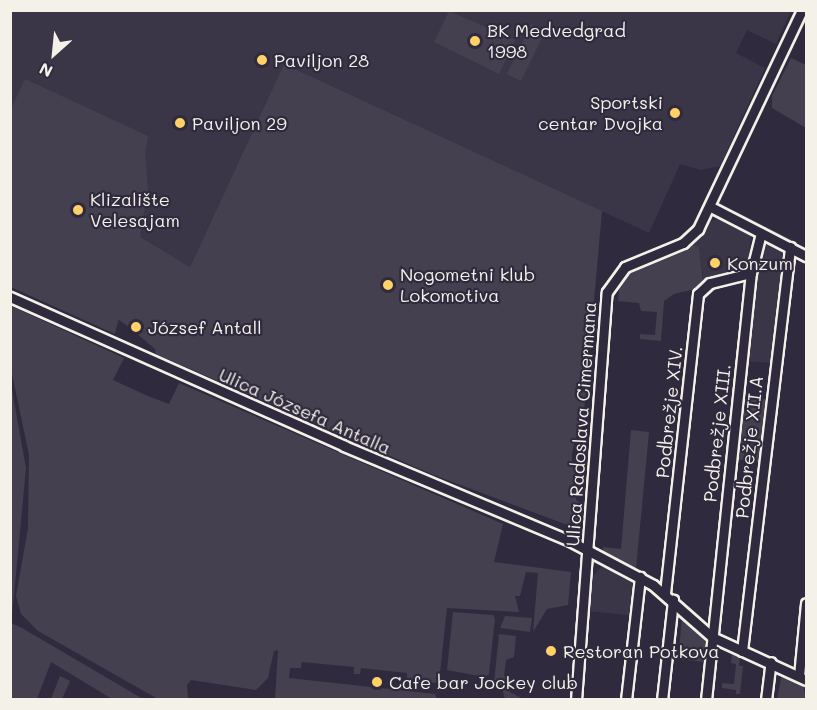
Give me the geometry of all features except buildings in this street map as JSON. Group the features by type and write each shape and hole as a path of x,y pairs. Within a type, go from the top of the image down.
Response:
{"street":[{"name":"Ulica Radoslava Cimermana","path":"576,699 609,287 631,262 691,237 711,207 802,10"},
{"path":"711,207 807,256"},
{"name":"Podbrežje XIII.","path":"706,699 751,273 761,232"},
{"name":"Podbrežje XII.A","path":"742,651 790,248"},
{"name":"Podbrežje XIV.","path":"665,593 698,294 710,283 751,273"},
{"name":"Ulica Józsefa Antalla","path":"10,297 589,551 640,577 665,593 712,637 803,678"},
{"path":"626,699 640,577"},
{"path":"662,699 673,600"},
{"path":"803,678 807,603"},
{"path":"766,699 771,662"}],"shaded area":[{"path":"11,11 791,11 776,44 747,30 736,53 765,68 720,166 701,170 680,164 649,233 284,64 190,267 140,238 128,300 115,331 11,283"},
{"name":"BK Medvedgrad 1998","path":"449,11 515,40 499,74 434,42"},
{"path":"531,24 545,32 521,81 507,74"},
{"path":"791,58 806,65 806,128 772,108 772,96"},
{"name":"Nogometni klub Lokomotiva","path":"284,64 602,211 582,435 575,438 572,454 572,466 579,471 576,500 585,506 578,529 434,475 156,354 155,349 136,333 138,325 130,328 118,319 115,334 11,287 11,109 25,79 148,136 145,153 148,189 140,237 190,267"},
{"path":"735,211 796,242 797,246 734,215"},
{"path":"719,218 751,233 748,267 704,283 699,247 689,245 709,222"},
{"path":"767,241 779,247 783,254 771,363 747,361 759,248"},
{"path":"693,245 699,247 703,281 695,289 674,294 664,301 661,341 640,339 640,334 655,335 657,312 641,311 639,303 618,301 620,282 638,266"},
{"path":"11,306 124,358 113,380 148,396 169,404 179,383 503,524 494,562 571,572 568,605 547,609 533,632 538,573 526,572 520,596 515,596 519,612 447,608 439,682 436,683 407,679 407,673 361,668 360,674 354,674 354,667 302,662 301,668 290,668 289,678 435,694 437,699 275,699 278,650 274,651 268,678 256,690 191,680 187,685 188,699 158,699 38,631 21,614 16,596 28,528 29,455 11,369"},
{"path":"11,384 26,468 12,616 10,616"},
{"path":"741,398 766,399 761,462 733,459"},
{"path":"631,430 649,432 636,569 603,551 603,547 621,549"},
{"path":"602,566 633,577 629,615 587,611 590,580"},
{"path":"453,612 493,615 495,619 489,674 485,677 447,670"},
{"path":"505,616 532,618 530,632 500,628"},
{"path":"682,618 706,642 705,662 678,659"},
{"path":"11,623 143,699 112,699 51,662 37,699 11,699"},
{"path":"499,634 516,636 514,657 506,660 504,676 509,677 510,692 523,699 505,699 501,685 494,683"},
{"path":"732,653 740,656 739,666 743,666 740,694 736,694 736,690 722,688 722,683 734,684 736,664 731,663"},
{"path":"782,674 803,684 806,699 777,699"},
{"path":"60,676 70,681 62,699 51,699"}],"place":[{"name":"BK Medvedgrad 1998","path":"475,41"},
{"name":"Paviljon 28","path":"262,60"},
{"name":"Sportski centar Dvojka","path":"675,113"},
{"name":"Paviljon 29","path":"180,123"},
{"name":"Klizalište Velesajam","path":"78,210"},
{"name":"Konzum","path":"715,263"},
{"name":"Nogometni klub Lokomotiva","path":"388,285"},
{"name":"József Antall","path":"136,327"},
{"name":"Restoran Potkova","path":"551,651"},
{"name":"Cafe bar Jockey club","path":"377,682"}]}
